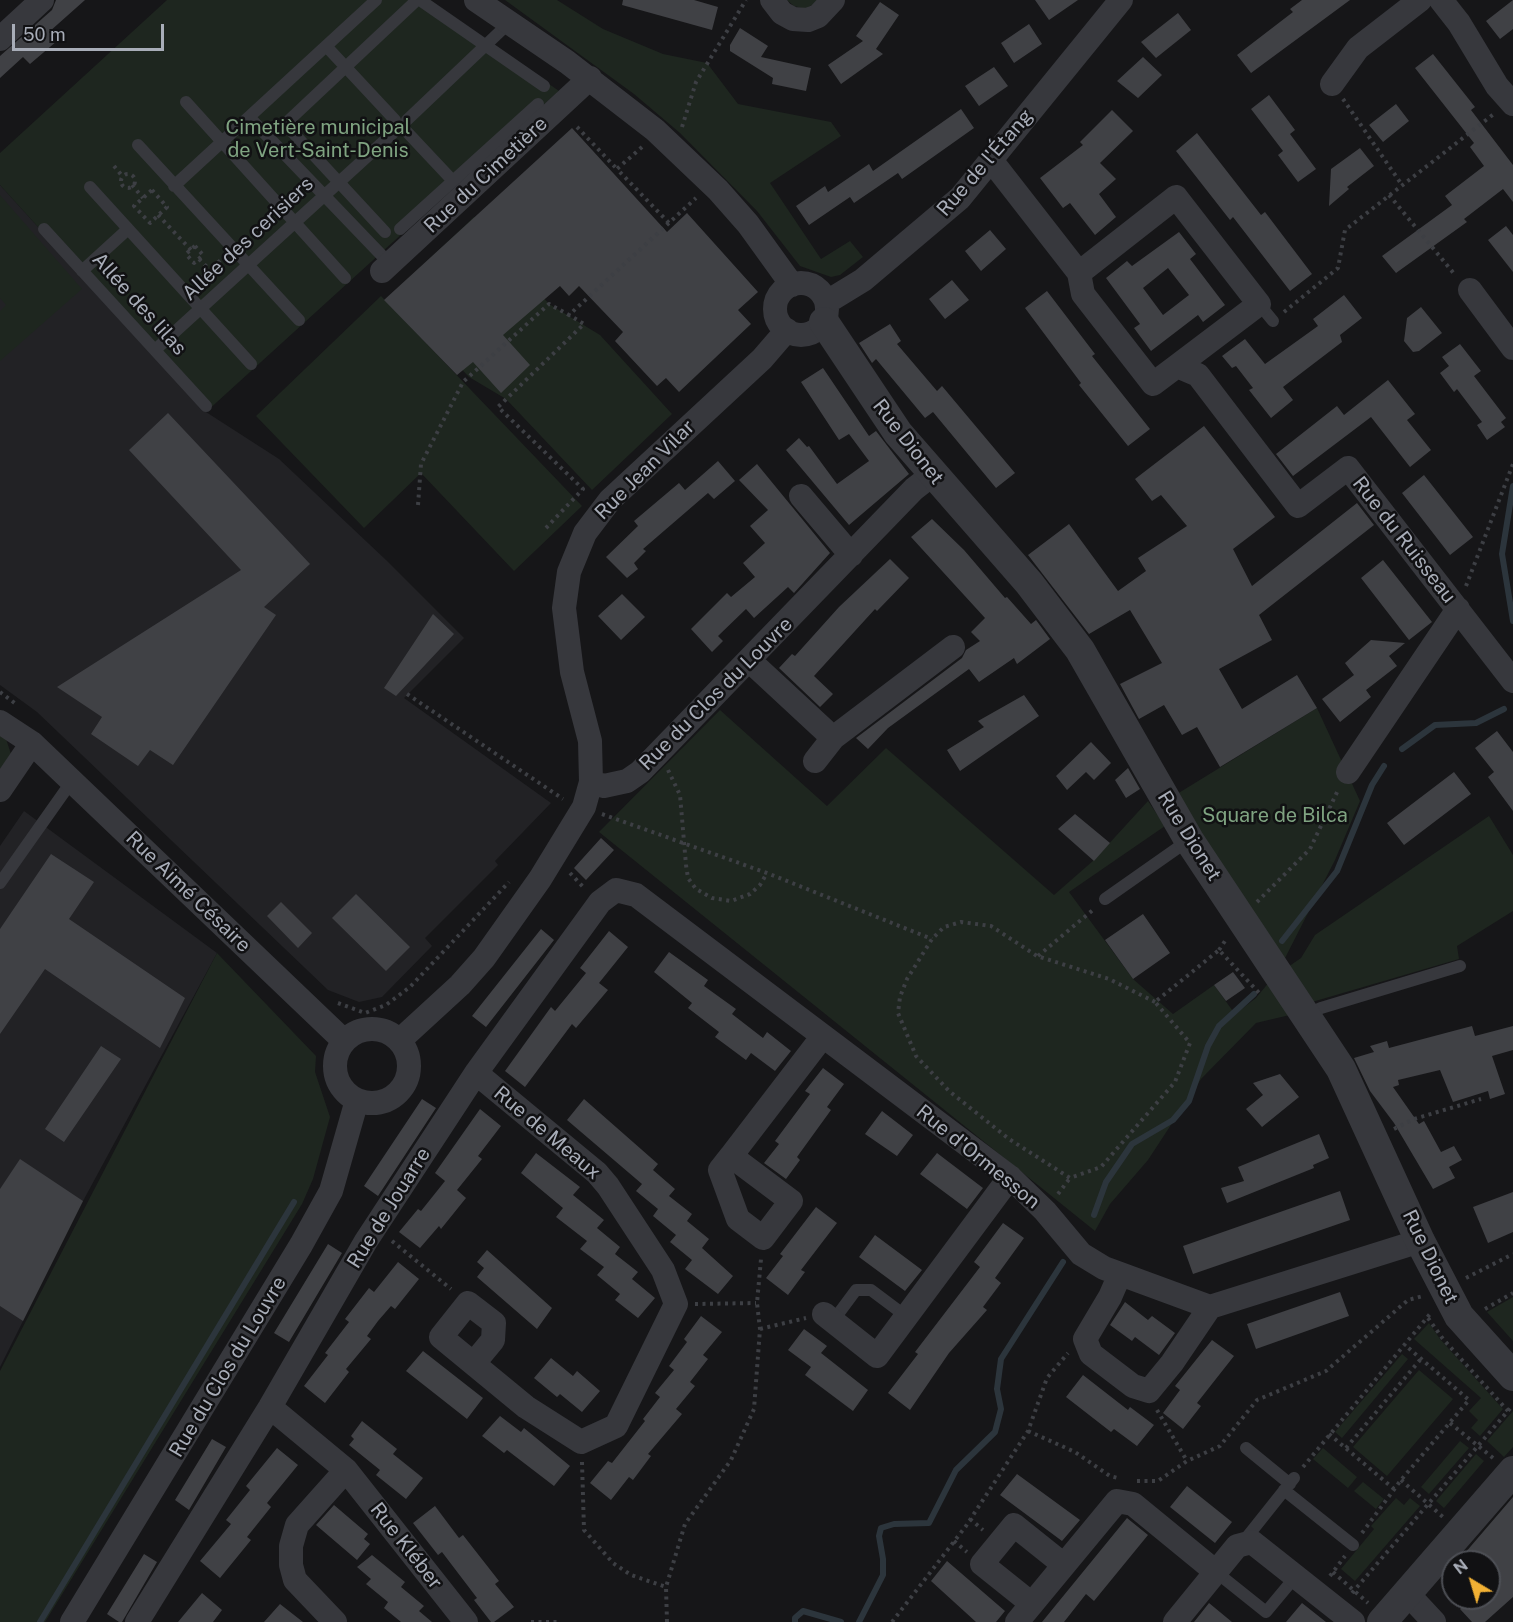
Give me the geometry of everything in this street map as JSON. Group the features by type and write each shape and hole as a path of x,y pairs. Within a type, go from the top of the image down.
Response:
{"street":[{"path":"0,39 42,0"},
{"path":"476,0 590,78 675,148 748,224 792,285"},
{"path":"772,0 782,13 793,19 808,20 818,16 833,0"},
{"name":"Rue de l'Étang","path":"825,312 946,210 991,160 1121,0"},
{"path":"1332,84 1358,48 1420,0"},
{"path":"1441,0 1459,23 1511,103"},
{"name":"Rue du Cimetière","path":"384,263 590,78"},
{"path":"991,160 1079,273 1083,294 1153,384 1177,366 1266,312 1176,197 1079,273"},
{"path":"809,284 823,294 825,312 811,333 795,334 787,330 777,318 777,302 780,295 792,285 809,284"},
{"path":"1470,290 1513,348"},
{"name":"Rue Dionet","path":"825,312 898,433 932,475 1029,583 1080,650 1189,840 1341,1069 1443,1289 1464,1322 1513,1376"},
{"name":"Rue Jean Vilar","path":"591,782 590,741 572,672 564,627 566,590 576,552 596,516 610,500 762,359 787,330"},
{"name":"Rue du Ruisseau","path":"1177,366 1198,375 1298,506 1348,468 1513,681"},
{"name":"Rue du Clos du Louvre","path":"591,782 604,786 627,781 640,772 750,661 914,489 932,475"},
{"path":"801,496 851,555"},
{"name":"Rue du Ruisseau","path":"1348,772 1458,609"},
{"path":"815,761 833,738 953,646"},
{"path":"750,661 833,738"},
{"name":"Rue Aimé Césaire","path":"0,722 32,743 344,1041"},
{"path":"1,788 32,743"},
{"path":"399,1041 460,985 484,958 553,859 584,807 591,782"},
{"name":"Rue d'Ormesson","path":"600,902 616,890 636,895 1010,1178 1045,1211 1081,1254 1120,1274 1210,1307"},
{"name":"Rue de Jouarre","path":"137,1622 270,1407 375,1228 476,1072 600,902"},
{"path":"372,1029 389,1033 399,1041 409,1063 402,1087 382,1102 369,1103 347,1094 335,1074 338,1051 344,1041 354,1033 372,1029"},
{"path":"731,1156 791,1201 763,1238 738,1219 720,1170 823,1036"},
{"name":"Rue de Meaux","path":"476,1072 597,1173 663,1270 676,1304"},
{"name":"Rue du Clos du Louvre","path":"72,1622 301,1245 331,1191 357,1100"},
{"path":"828,1318 877,1356 1010,1178"},
{"path":"1120,1274 1110,1297 1085,1339 1091,1354 1133,1386 1149,1391 1172,1363 1210,1307 1420,1241"},
{"path":"474,1363 493,1340 494,1323 468,1303 441,1337 526,1407 581,1442 616,1426 676,1304"},
{"name":"Rue Kléber","path":"270,1407 346,1470 466,1622"},
{"path":"334,1622 295,1580 291,1565 291,1546 297,1525 346,1470"},
{"path":"1383,1620 1512,1472"},
{"path":"1064,1565 1014,1525 982,1564 1024,1613 1064,1565 1117,1501 1133,1503 1216,1572"},
{"path":"1175,1622 1243,1542 1258,1544 1345,1615"},
{"path":"1407,1593 1434,1622"}],"lane":[{"path":"174,186 376,0"},
{"path":"385,232 285,124 418,0 489,45 544,86"},
{"name":"Allée des cerisiers","path":"155,350 323,194 340,183 489,45 509,23"},
{"path":"326,45 453,181"},
{"path":"186,102 345,278"},
{"path":"400,229 538,104"},
{"path":"249,117 323,194 384,263"},
{"path":"138,145 299,320"},
{"path":"90,187 251,364"},
{"name":"Allée des lilas","path":"44,229 206,406"},
{"path":"82,271 128,229"},
{"path":"0,884 72,781"},
{"path":"1105,899 1189,840"},
{"path":"1305,1015 1321,1008 1460,966"},
{"path":"828,1318 856,1290 871,1290 907,1317"},
{"path":"1246,1448 1289,1484 1353,1545"},
{"path":"1243,1542 1289,1484"},
{"path":"1216,1572 1266,1612 1296,1576"}],"path":[{"path":"675,148 696,82 746,0"},
{"path":"1332,84 1402,185"},
{"path":"1266,312 1338,268 1345,230 1511,103"},
{"path":"577,127 669,223"},
{"path":"617,169 643,146"},
{"path":"114,166 123,177"},
{"path":"129,172 136,181 127,189 119,180 123,177 129,172"},
{"path":"132,185 143,198"},
{"path":"152,190 167,207 158,215 150,223 134,206 152,190"},
{"path":"569,315 700,194"},
{"path":"1389,195 1446,266 1470,290"},
{"path":"158,215 191,250"},
{"path":"195,246 203,255 199,259 194,263 186,254 195,246"},
{"path":"186,292 233,249"},
{"path":"199,259 224,286"},
{"path":"418,505 421,464 463,382 549,304 584,324 498,407 583,489 546,528"},
{"path":"1458,609 1513,464"},
{"path":"0,692 24,710"},
{"path":"407,694 567,801 767,873 932,939"},
{"path":"657,755 669,772 680,795 688,878 696,889 712,898 731,901 750,894 767,873"},
{"path":"1241,917 1310,849 1348,772"},
{"path":"553,859 600,902"},
{"path":"337,1002 365,1013 386,1005 410,987 510,881"},
{"path":"1037,956 1105,899"},
{"path":"961,922 991,926 1037,956 1109,979 1155,1002 1190,1042 1175,1082 1101,1167 1070,1178 1009,1139 948,1091 915,1056 898,1013 900,997 907,979 932,939 944,927 961,922"},
{"path":"1155,1002 1219,950 1269,1002"},
{"path":"1374,1140 1414,1119 1481,1099"},
{"path":"375,1228 468,1303"},
{"path":"667,1622 666,1587 685,1524 731,1460 754,1409 760,1329 757,1303 763,1238"},
{"path":"1132,1482 1158,1480 1187,1461 1220,1446 1257,1400 1326,1371 1408,1300 1443,1289 1513,1254"},
{"path":"1289,1484 1428,1318 1443,1289"},
{"path":"1464,1322 1513,1293"},
{"path":"676,1304 757,1303"},
{"path":"760,1329 828,1318"},
{"path":"1428,1318 1443,1339 1508,1411"},
{"path":"892,1622 966,1526 1028,1431 1047,1378 1074,1346 1085,1339"},
{"path":"1317,1593 1401,1480 1469,1400 1405,1345"},
{"path":"1346,1448 1420,1360"},
{"path":"1149,1391 1167,1428 1187,1461"},
{"path":"1345,1615 1354,1590 1513,1405"},
{"path":"1449,1423 1512,1472"},
{"path":"1028,1431 1075,1452 1110,1476 1121,1479"},
{"path":"1329,1434 1394,1489"},
{"path":"581,1442 584,1530 612,1563 631,1575 666,1587"},
{"path":"1401,1480 1460,1532"},
{"path":"1333,1572 1383,1620"},
{"path":"531,1622 559,1622"}],"shaded area":[{"path":"0,185 206,412 279,459 386,560 464,638 404,698 551,803 495,861 498,865 425,938 432,946 382,997 359,1002 328,990 37,712 0,685"},
{"path":"24,811 217,953 83,1201 0,1367 0,846"}],"green space":[{"name":"Cimetière municipal de Vert-Saint-Denis","path":"167,0 430,0 559,91 206,412 0,185 0,153"},
{"path":"505,0 557,0 603,29 663,54 707,63 738,104 831,122 841,136 770,183 821,259 850,241 863,257 840,275 831,277 800,266 757,211 680,133 634,94"},
{"path":"787,0 820,0 806,9 794,6"},
{"path":"0,195 82,289 0,361 0,311 6,305 0,298"},
{"path":"474,217 549,304 600,335 672,414 592,490 506,399 469,377 391,295"},
{"path":"381,296 582,506 514,571 421,473 364,528 256,416"},
{"name":"Square de Bilca","path":"1317,708 1360,801 1335,860 1283,962 1177,794"},
{"path":"720,710 827,806 886,748 1054,895 1094,860 1148,801 1165,826 1069,892 1133,979 1173,1014 1214,985 1235,1014 1256,998 1270,981 1294,1014 1256,1023 1201,1079 1148,1160 1110,1204 1095,1231 599,832"},
{"path":"0,734 6,739 11,754 0,770"},
{"path":"1489,816 1513,855 1513,911 1457,946 1459,959 1312,1002 1288,967 1301,958 1315,935"},
{"path":"217,953 316,1056 315,1072 330,1117 313,1179 302,1204 45,1622 0,1622 0,1371"},
{"path":"1513,1297 1513,1341 1487,1312"},
{"path":"1429,1323 1440,1339 1503,1409 1480,1436 1471,1428 1478,1420 1469,1411 1481,1398 1414,1339"},
{"path":"1402,1354 1408,1359 1342,1438 1335,1432"},
{"path":"1419,1370 1453,1399 1387,1476 1353,1447"},
{"path":"1513,1411 1513,1447 1504,1457 1487,1441"},
{"path":"1460,1441 1469,1448 1429,1494 1421,1487"},
{"path":"1323,1448 1357,1477 1348,1488 1313,1459"},
{"path":"1476,1454 1484,1461 1444,1508 1436,1501"},
{"path":"1363,1482 1384,1499 1376,1509 1354,1491"},
{"path":"1396,1498 1404,1505 1410,1498 1420,1506 1355,1581 1341,1569 1374,1529 1371,1526"}],"building":[{"path":"56,0 85,0 49,32 57,41 30,64 23,57 0,78 0,56 52,10"},
{"path":"623,0 694,0 718,7 712,30 622,5"},
{"path":"1035,0 1078,0 1049,20"},
{"path":"1302,0 1350,0 1251,73 1237,55 1293,12 1290,9"},
{"path":"1513,0 1513,29 1500,39 1486,21"},
{"path":"880,2 899,15 876,49 883,54 841,84 828,65 863,41 856,36"},
{"path":"1178,13 1191,30 1156,58 1141,42"},
{"path":"1029,24 1042,44 1014,63 1001,43"},
{"path":"740,28 768,46 761,57 811,68 806,91 772,84 773,78 730,51 730,45"},
{"path":"1433,54 1475,107 1471,110 1513,165 1513,202 1503,189 1464,219 1467,222 1396,273 1382,256 1452,205 1445,196 1484,166 1470,147 1474,143 1415,68"},
{"path":"1143,57 1162,75 1138,98 1117,81"},
{"path":"994,67 1008,86 979,106 965,86"},
{"path":"1269,95 1295,130 1290,134 1316,169 1298,182 1278,155 1283,151 1251,109"},
{"path":"1396,104 1409,121 1383,142 1369,125"},
{"path":"961,109 974,128 902,179 898,173 854,203 850,197 809,225 796,206 825,186 828,192 869,164 873,171"},
{"path":"1112,110 1133,131 1100,163 1116,179 1099,194 1116,217 1095,235 1070,203 1063,208 1040,178 1083,145 1080,142"},
{"path":"572,128 667,232 687,213 758,292 738,310 751,324 679,392 666,378 657,386 615,341 623,332 579,286 569,296 560,286 503,335 530,365 501,393 473,362 457,375 384,300"},
{"path":"1197,133 1261,215 1265,212 1312,274 1290,291 1233,217 1230,220 1176,151"},
{"path":"1360,148 1374,166 1347,187 1349,189 1329,206 1331,169"},
{"path":"1506,226 1513,235 1513,272 1488,240"},
{"path":"990,230 1006,249 981,271 965,251"},
{"path":"1179,232 1196,254 1190,259 1225,305 1203,322 1198,315 1151,351 1134,328 1140,324 1106,278 1127,261 1132,266","holes":["1168,268 1189,295 1163,315 1143,288"]},
{"path":"952,280 969,300 945,319 929,299"},
{"path":"1047,291 1095,354 1092,356 1150,429 1128,446 1079,385 1081,383 1025,308"},
{"path":"1344,295 1362,318 1340,335 1342,342 1283,387 1293,400 1271,418 1249,390 1253,388 1236,366 1232,368 1222,356 1245,339 1265,364 1318,326 1313,319"},
{"path":"1421,307 1442,333 1419,351 1413,352 1404,341 1407,318"},
{"path":"890,324 901,341 897,344 937,391 942,386 1015,473 996,488 933,412 925,418 876,359 872,363 859,343"},
{"path":"1460,344 1481,371 1474,376 1506,418 1501,422 1505,427 1487,440 1477,425 1482,422 1457,389 1454,392 1440,373 1449,366 1442,357"},
{"path":"823,368 869,436 876,431 909,474 849,525 786,450 799,438 807,447 809,446 837,484 869,461 849,434 839,440 801,382"},
{"path":"1388,380 1415,414 1407,420 1431,450 1410,467 1371,417 1293,476 1276,454 1337,406 1344,415"},
{"path":"168,413 310,564 264,607 276,615 173,765 150,750 138,766 91,734 102,717 57,687 241,570 129,450"},
{"path":"1204,426 1275,517 1233,549 1252,586 1357,503 1374,525 1259,615 1272,640 1219,669 1242,709 1297,675 1317,708 1220,767 1197,727 1182,735 1164,705 1139,719 1120,684 1162,663 1130,610 1089,634 1028,555 1069,524 1118,591 1146,571 1138,558 1187,526 1161,495 1152,501 1135,479"},
{"path":"718,461 735,481 714,499 708,493 643,549 646,551 634,563 638,569 627,578 606,557 638,526 634,521 679,483 685,490"},
{"path":"757,464 830,553 794,593 788,587 754,618 746,609 718,636 723,641 712,652 691,629 727,593 731,597 755,577 743,563 765,543 750,526 768,510 739,480"},
{"path":"1424,475 1473,537 1450,555 1402,493"},
{"path":"932,519 964,550 1005,598 1007,597 1031,624 1036,620 1050,639 1017,664 1014,658 979,682 969,669 888,728 868,749 856,738 962,658 966,650 980,641 971,632 985,618 911,537"},
{"path":"890,559 909,578 877,611 875,609 814,676 833,694 820,707 779,668 792,654 795,656 839,607"},
{"path":"1383,560 1432,622 1409,640 1361,578"},
{"path":"622,594 645,617 621,640 598,616"},
{"path":"433,614 454,634 396,696 384,688"},
{"path":"1371,640 1405,643 1389,656 1397,666 1366,690 1371,697 1340,722 1322,699 1354,675 1345,663"},
{"path":"1024,695 1039,716 960,771 947,750 984,727 978,721"},
{"path":"1497,731 1513,752 1513,811 1488,777 1494,772 1475,748"},
{"path":"1091,742 1111,763 1094,780 1086,772 1067,790 1056,776"},
{"path":"1128,768 1140,789 1126,798 1115,780"},
{"path":"1454,772 1471,794 1404,845 1387,823"},
{"path":"1075,814 1110,843 1094,861 1058,829"},
{"path":"601,838 614,850 586,880 574,868"},
{"path":"51,854 94,882 69,919 185,998 160,1048 45,969 0,1034 0,929"},
{"path":"356,894 410,947 386,971 332,918"},
{"path":"281,902 312,933 298,948 267,916"},
{"path":"1143,914 1170,953 1133,979 1105,940"},
{"path":"541,929 554,940 486,1027 472,1016"},
{"path":"609,931 628,947 599,983 608,990 576,1028 572,1024 525,1087 505,1071 551,1007 555,1011 586,973 580,968"},
{"path":"669,952 708,980 704,986 736,1009 732,1014 763,1038 767,1032 791,1051 775,1071 751,1053 746,1060 715,1037 719,1032 688,1008 692,1003 654,972"},
{"path":"1233,972 1245,988 1226,1001 1214,985"},
{"path":"1472,1026 1475,1036 1513,1026 1513,1050 1492,1056 1505,1094 1490,1099 1488,1091 1453,1102 1440,1070 1398,1080 1399,1085 1393,1087 1419,1124 1424,1121 1441,1152 1454,1146 1462,1160 1449,1167 1455,1178 1433,1189 1394,1123 1370,1091 1354,1058 1374,1052 1370,1046 1387,1041 1389,1048"},
{"path":"101,1046 121,1059 64,1142 45,1129"},
{"path":"823,1068 844,1084 827,1107 831,1110 797,1157 800,1160 786,1179 764,1163 779,1144 775,1141 810,1094 805,1091"},
{"path":"1280,1074 1299,1097 1262,1127 1246,1109 1263,1095 1253,1083"},
{"path":"422,1099 436,1108 378,1196 364,1186"},
{"path":"584,1099 658,1164 653,1170 675,1189 669,1196 692,1214 687,1221 709,1239 702,1248 733,1276 718,1294 685,1269 692,1260 670,1242 676,1235 653,1216 658,1209 636,1191 642,1184 567,1120"},
{"path":"480,1109 501,1126 478,1156 482,1159 457,1190 466,1198 441,1229 439,1226 420,1248 399,1232 418,1209 421,1211 445,1181 435,1173"},
{"path":"882,1111 913,1135 897,1156 865,1134"},
{"path":"1319,1134 1329,1158 1313,1165 1314,1168 1227,1203 1221,1188 1244,1181 1238,1167"},
{"path":"536,1153 580,1187 573,1195 604,1220 597,1228 620,1247 615,1254 638,1272 632,1279 655,1298 638,1318 615,1300 620,1294 597,1275 604,1267 580,1249 587,1241 556,1217 563,1208 521,1173"},
{"path":"937,1153 983,1188 967,1209 920,1174"},
{"path":"20,1159 83,1201 23,1321 0,1306 0,1189"},
{"path":"1340,1191 1350,1220 1193,1274 1183,1246"},
{"path":"1513,1192 1513,1232 1488,1243 1473,1207"},
{"path":"816,1207 837,1223 801,1270 805,1272 788,1295 766,1278 783,1256 780,1254"},
{"path":"1003,1223 1024,1238 995,1278 1001,1283 983,1307 987,1310 949,1353 910,1410 888,1393 918,1354 915,1352 980,1267 974,1262"},
{"path":"875,1235 922,1270 905,1291 859,1257"},
{"path":"328,1244 342,1253 289,1342 274,1333"},
{"path":"487,1250 552,1308 537,1329 477,1277 484,1268 477,1262"},
{"path":"398,1262 419,1279 395,1309 391,1306 378,1321 367,1336 371,1339 346,1369 349,1372 325,1403 304,1386 328,1355 325,1353 349,1322 345,1319 369,1288 374,1292"},
{"path":"1340,1292 1349,1316 1256,1349 1247,1324"},
{"path":"1125,1302 1148,1320 1152,1316 1175,1333 1159,1355 1135,1337 1132,1341 1110,1325"},
{"path":"701,1316 722,1332 703,1355 708,1359 690,1382 695,1386 676,1409 682,1414 648,1454 651,1456 633,1480 629,1477 611,1500 590,1483 608,1461 612,1463 645,1421 643,1419 660,1397 655,1393 674,1370 669,1366 687,1342 684,1339"},
{"path":"804,1329 827,1346 821,1353 868,1390 853,1411 805,1375 811,1367 788,1350"},
{"path":"1212,1340 1234,1356 1197,1403 1201,1406 1183,1429 1163,1413 1180,1390 1175,1386"},
{"path":"423,1351 483,1398 467,1419 406,1371"},
{"path":"551,1358 573,1376 577,1371 600,1391 582,1412 560,1394 557,1397 534,1378"},
{"path":"1083,1375 1128,1410 1130,1407 1154,1425 1137,1446 1114,1429 1111,1432 1066,1397"},
{"path":"500,1416 521,1432 524,1428 570,1466 554,1486 507,1450 504,1453 482,1436"},
{"path":"362,1421 397,1449 393,1454 423,1478 406,1499 376,1475 380,1470 349,1445 354,1439 351,1436"},
{"path":"212,1439 226,1447 189,1510 175,1500"},
{"path":"277,1448 298,1465 267,1503 271,1507 247,1537 251,1540 220,1578 200,1561 231,1524 226,1520 250,1490 246,1486"},
{"path":"1017,1474 1080,1520 1062,1541 1000,1495"},
{"path":"1187,1486 1232,1522 1215,1543 1170,1507"},
{"path":"1513,1497 1513,1597 1501,1608 1501,1550 1468,1550"},
{"path":"334,1505 368,1534 364,1539 370,1544 357,1560 316,1525"},
{"path":"435,1506 459,1538 463,1535 499,1581 495,1584 514,1607 494,1622 491,1622 474,1600 477,1598 442,1552 438,1555 413,1523"},
{"path":"1127,1518 1148,1535 1094,1601 1086,1594 1064,1622 1042,1622"},
{"path":"144,1554 157,1562 122,1622 119,1622 107,1614"},
{"path":"372,1555 405,1582 401,1587 424,1606 419,1611 432,1622 401,1622 384,1608 388,1602 366,1584 371,1579 357,1567"},
{"path":"947,1561 1005,1611 996,1622 976,1622 931,1581"},
{"path":"202,1593 222,1610 213,1622 178,1622"},
{"path":"1209,1603 1232,1622 1194,1622"},
{"path":"1302,1603 1326,1622 1286,1622"},
{"path":"280,1604 303,1622 264,1622"},
{"path":"1461,1610 1498,1610 1485,1622 1472,1622"}],"waterway":[{"path":"1513,486 1502,554 1513,621"},
{"path":"1402,749 1435,725 1476,723 1504,709"},
{"path":"1282,941 1337,871 1372,785 1384,766"},
{"path":"1094,1215 1106,1182 1132,1144 1173,1120 1189,1101 1208,1046 1219,1026 1254,994"},
{"path":"40,1622 294,1202"},
{"path":"859,1622 883,1575 879,1536 881,1528 894,1524 929,1523 956,1470 995,1432 1001,1409 997,1389 1001,1359 1063,1262"},
{"path":"795,1622 795,1618 803,1611 841,1622"}]}
